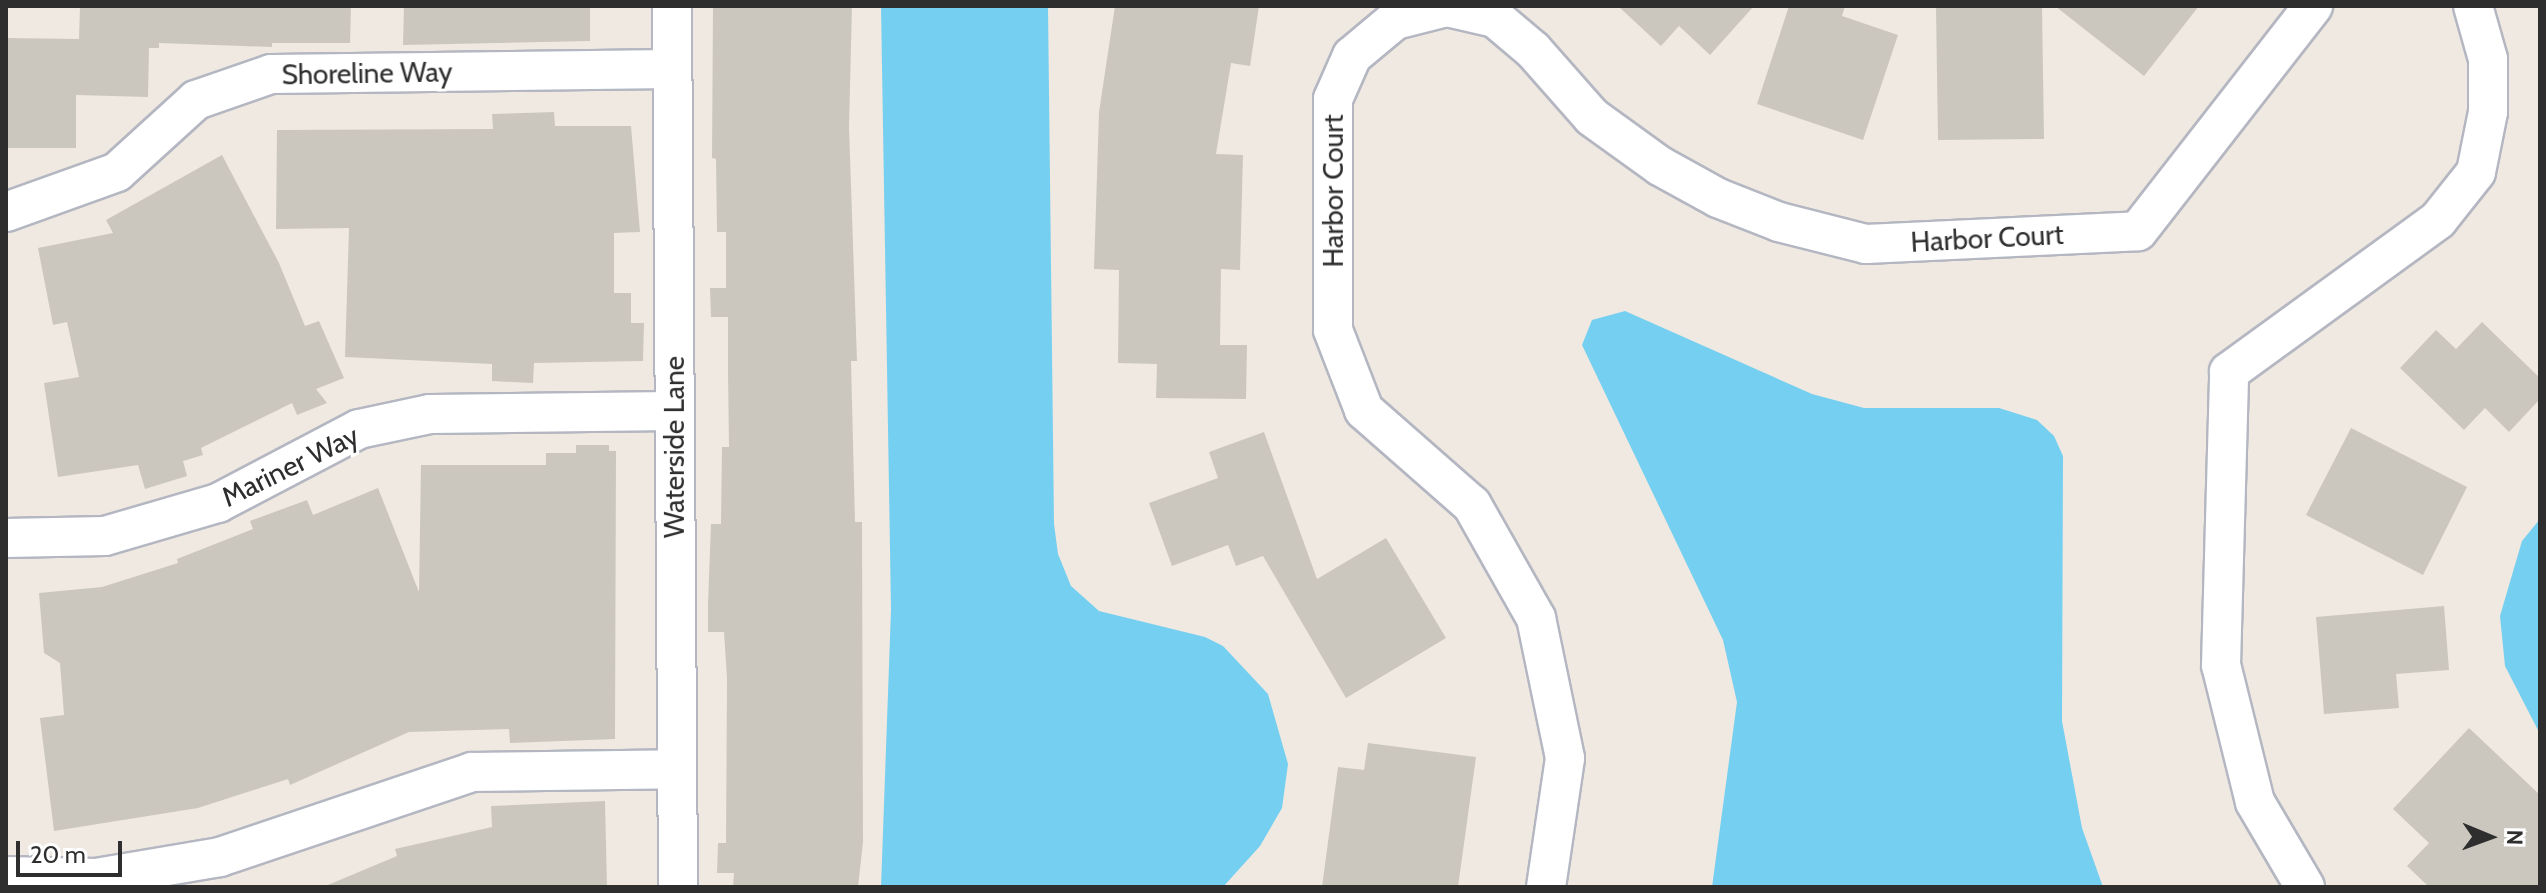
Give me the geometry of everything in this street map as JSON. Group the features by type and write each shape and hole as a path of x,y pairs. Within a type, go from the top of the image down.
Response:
{"street":[{"name":"Waterside Lane","path":"672,6 678,887"},
{"name":"Harbor Court","path":"1546,887 1565,758 1536,618 1472,505 1364,410 1333,330 1333,99 1352,56 1395,20 1447,7 1495,18 1533,50 1592,117 1660,166 1718,198 1779,222 1866,244 2138,231 2313,6"},
{"path":"2305,887 2255,802 2221,665 2229,372 2438,220 2476,172 2488,112 2488,59 2473,6"},
{"name":"Shoreline Way","path":"6,212 117,172 196,100 271,74 672,69"},
{"name":"Mariner Way","path":"6,538 105,536 204,507 359,429 430,414 673,411"},
{"path":"6,876 96,878 220,857 472,772 676,769"}],"water":[{"path":"881,6 1048,6 1054,524 1058,554 1071,586 1099,611 1205,637 1223,646 1268,694 1288,764 1282,808 1260,846 1223,887 881,887 891,610"},
{"path":"1625,311 1812,394 1864,408 1999,408 2037,420 2054,436 2063,456 2062,721 2082,828 2103,887 1712,887 1737,702 1723,640 1582,345 1592,320"},
{"path":"2540,519 2540,734 2505,666 2500,616 2522,541"}],"building":[{"path":"80,6 351,6 350,43 272,43 272,47 159,43 159,48 149,48 148,97 76,95 76,148 6,148 6,38 79,39"},
{"path":"404,6 590,6 590,41 403,45"},
{"path":"713,6 852,6 849,127 857,361 851,361 855,522 862,522 863,842 858,887 733,887 734,873 717,873 718,843 726,843 727,679 724,632 708,632 708,604 711,524 721,524 722,447 729,447 728,317 711,317 710,288 726,288 726,232 717,232 716,159 712,158"},
{"path":"1115,6 1259,6 1250,66 1231,63 1216,154 1243,155 1240,270 1221,269 1220,345 1247,345 1246,399 1156,398 1157,364 1118,363 1119,270 1094,269 1099,112"},
{"path":"1618,6 1754,6 1710,55 1679,26 1661,46"},
{"path":"1789,6 1845,6 1842,16 1898,35 1863,140 1757,104"},
{"path":"2042,6 2044,139 1938,140 1936,7"},
{"path":"2055,6 2199,6 2144,76"},
{"path":"554,112 555,126 631,126 640,232 614,233 614,293 631,293 631,323 644,323 643,361 534,363 533,383 492,381 492,364 345,357 349,228 276,229 277,130 493,129 492,114"},
{"path":"222,155 279,263 305,326 319,321 344,378 316,389 327,403 297,415 292,403 201,448 203,455 183,461 187,476 145,489 138,465 58,477 44,383 79,377 67,322 53,325 38,248 113,233 106,220"},
{"path":"2482,322 2540,378 2540,399 2509,432 2485,408 2464,430 2400,368 2436,330 2456,349"},
{"path":"2351,428 2467,487 2423,575 2306,515"},
{"path":"1264,432 1317,579 1386,538 1446,638 1346,698 1263,556 1236,566 1228,545 1172,566 1149,503 1218,478 1209,452"},
{"path":"576,445 609,445 609,451 616,451 615,739 510,743 509,729 409,732 290,785 288,779 198,808 54,831 40,718 64,715 60,663 44,653 39,593 102,587 178,563 177,559 253,529 250,521 307,500 313,515 378,488 419,592 421,465 546,465 546,453 576,453"},
{"path":"2444,606 2449,670 2396,674 2399,708 2324,714 2316,617"},
{"path":"2469,728 2540,795 2540,887 2429,887 2407,866 2429,843 2393,809"},
{"path":"1368,743 1476,757 1458,887 1322,887 1338,767 1364,770"},
{"path":"605,801 607,887 323,887 397,856 395,849 492,827 491,806"}]}
